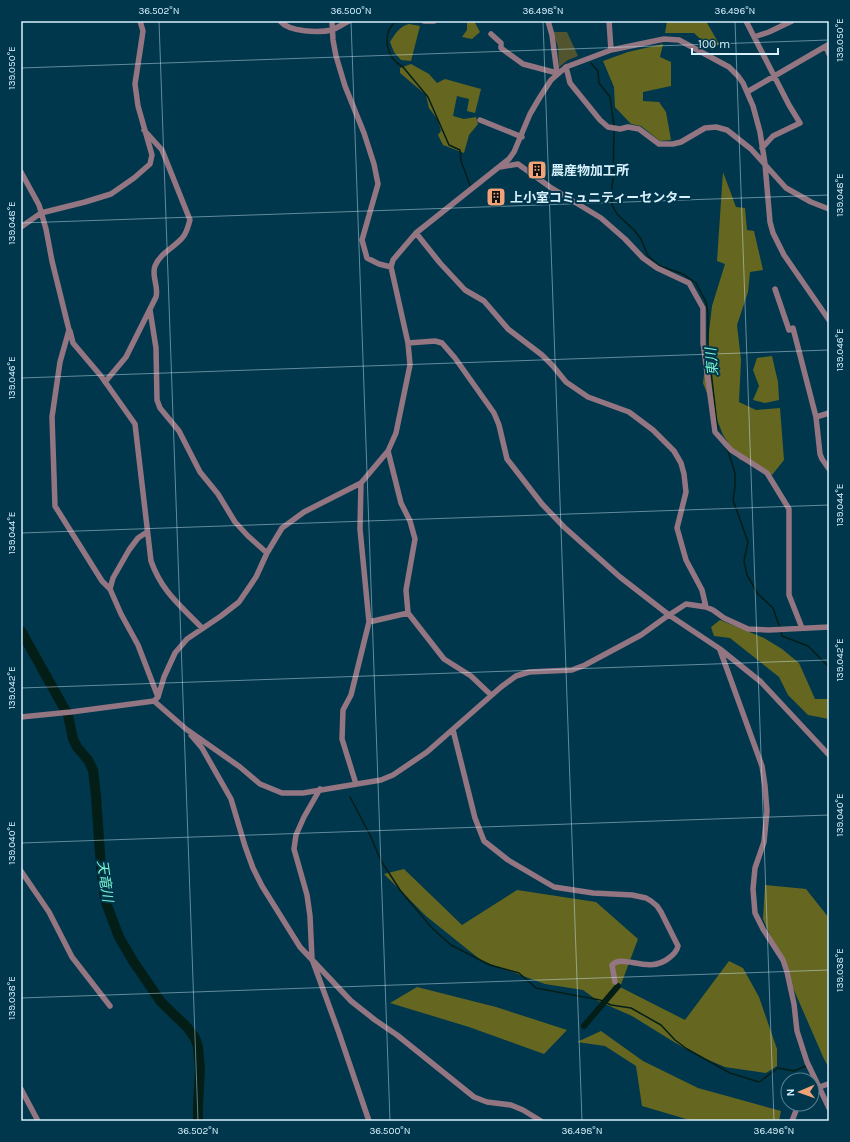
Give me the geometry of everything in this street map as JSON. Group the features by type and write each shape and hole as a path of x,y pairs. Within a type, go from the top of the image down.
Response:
{"street":[{"path":"21,226 41,213 112,194 150,164 152,155 144,130 134,84 144,31 140,21"},
{"path":"280,21 283,24 302,31 319,32 333,30 349,21"},
{"path":"332,21 333,40 338,64 345,86 364,133 378,184 362,240 364,249 367,258 379,264 391,266"},
{"path":"424,21 434,21"},
{"path":"548,21 552,35 557,73"},
{"path":"609,21 611,50"},
{"path":"746,21 789,104 800,122 773,136 762,148"},
{"path":"754,37 769,32 792,21"},
{"path":"491,34 500,43 501,48 523,64 557,73"},
{"path":"156,699 164,677 176,653 187,639 239,602 256,577 267,553 282,528 304,512 361,483 388,451 396,433 410,365 408,343 391,266 393,260 416,233 499,167 514,152 522,137 530,114 551,80 557,73 566,67 611,50 664,39 679,40 729,67 738,76 747,92 757,119 765,164 770,222 773,233 784,255 829,320"},
{"path":"747,92 828,45 829,54"},
{"path":"566,67 570,83 600,120 608,127 620,129 628,127 639,129 659,144 673,144 688,139 705,128 716,127 727,130 751,149 786,188 811,202 829,209"},
{"path":"480,120 522,137"},
{"path":"105,382 126,357 156,297 158,290 155,282 154,268 160,258 182,238 186,232 190,220 162,150 144,130"},
{"path":"499,167 518,164 550,187 601,218 625,239 643,258 657,268 689,283 703,308 704,343 715,432 732,450 767,473 789,508 789,595 802,628"},
{"path":"21,172 39,205 73,343 105,382 135,424 151,561 156,575 167,593 202,628"},
{"path":"416,233 440,263 465,290 484,301 508,328 548,361 566,382 588,397 629,412 653,430 674,451 681,463 686,492 676,528 686,560 702,590 706,607"},
{"path":"775,289 789,330 794,328 816,417 820,454 829,469"},
{"path":"150,308 156,348 157,400 160,408 179,431 200,472 218,494 235,522 267,553"},
{"path":"69,330 60,362 52,417 55,506 102,581 110,589 121,614 138,645 156,699 186,729 202,748 231,799 245,846 253,868 262,886 300,947 351,1001 397,1035 474,1097 487,1102 510,1105 523,1110 541,1121"},
{"path":"408,343 435,341 442,344 455,358 494,413 499,425 508,460 542,504 564,527 620,577 669,615 720,649 762,682 829,755"},
{"path":"816,417 829,413"},
{"path":"388,451 401,503 410,521 414,539 406,590 408,613 444,659 471,676 491,695"},
{"path":"356,784 342,739 343,710 351,695 369,622 360,529 361,483"},
{"path":"110,589 113,578 129,550 138,538 148,532"},
{"path":"186,729 240,767 260,784 282,793 303,793 381,780 427,752 491,695 516,676 528,672 572,670 585,665 641,635 686,604 706,607 724,618 748,629 768,630 829,628"},
{"path":"369,622 408,613"},
{"path":"720,649 762,766 766,786 767,811 764,842 755,868 753,889 755,913 763,929 783,960 793,998 798,1031 808,1062 829,1108"},
{"path":"21,717 70,712 156,699"},
{"path":"453,730 475,818 484,841 508,860 554,887 593,893 632,895 646,898 657,906 661,912 678,946 678,949 670,957 658,964 644,966 627,961 617,962 612,965 614,982"},
{"path":"320,789 304,817 296,835 294,849 307,896 310,916 312,959 369,1121"},
{"path":"21,871 49,912 72,958 110,1006"},
{"path":"21,1089 38,1121"}],"green space":[{"path":"553,32 567,32 578,56 568,60 559,67 558,47"}],"shaded area":[{"path":"467,21 474,21 480,32 472,39 462,37 467,30"},
{"path":"667,21 706,21 719,44 712,50 694,33 665,33"},
{"path":"409,24 420,26 411,61 401,60 394,52 390,42 400,28"},
{"path":"663,44 660,57 671,62 671,86 643,92 643,101 659,102 666,112 671,140 660,141 641,126 631,124 615,107 614,87 603,61 628,52"},
{"path":"411,64 429,74 437,83 445,79 481,89 475,113 467,111 469,99 457,96 453,116 464,119 476,117 478,124 469,135 464,153 443,145 438,135 441,131 438,120 429,108 426,95 400,73 400,68"},
{"path":"723,172 736,207 745,208 747,230 754,231 763,270 750,272 748,292 737,325 741,360 739,402 756,410 780,408 784,460 772,475 739,459 723,435 703,383 712,306 725,264 717,261"},
{"path":"772,356 778,382 779,400 765,403 753,400 759,386 753,370 757,358"},
{"path":"720,620 764,638 782,649 799,663 815,699 829,699 829,719 808,715 788,695 779,677 730,638 714,636 711,627"},
{"path":"404,869 462,925 517,890 596,902 638,939 620,987 685,1020 729,961 743,968 759,997 777,1049 777,1066 766,1073 725,1067 699,1056 632,1016 598,1001 583,990 545,984 482,961 426,916 384,874"},
{"path":"765,885 806,889 829,918 829,1068 763,919"},
{"path":"417,987 496,1007 567,1030 544,1054 469,1027 390,1003"},
{"path":"601,1031 643,1061 698,1088 780,1111 779,1121 693,1121 642,1106 636,1066 605,1046 577,1042"}],"waterway":[{"path":"396,21 388,32 387,39 389,52 428,97 449,145 460,150 461,161 470,185"},
{"name":"東川","path":"591,63 598,71 599,83 610,97 614,126"},
{"name":"東川","path":"614,130 613,180 611,194 612,205 617,214 641,239 648,256 660,266 683,274 696,283 706,302 708,313 708,345 718,432"},
{"name":"東川","path":"726,448 735,473 733,500 748,542 744,561 747,575 758,594 773,608 780,628"},
{"name":"天竜川","path":"21,631 68,715 73,739 77,747 88,760 93,770 105,900 119,937 133,961 161,1002 187,1027 195,1038 198,1047 200,1069 198,1121"},
{"name":"東川","path":"781,632 782,636 808,646 829,667"},
{"path":"350,797 370,835 381,861 400,890 432,928 451,945 490,965 519,973 536,988 600,1000 611,1005 631,1008 661,1025 675,1040 687,1049 730,1073 759,1082 778,1068 794,1071 806,1066"},
{"path":"584,1026 618,986"}],"place":[{"name":"農産物加工所","path":"537,170"},
{"name":"上小室コミュニティーセンター","path":"496,197"}]}
